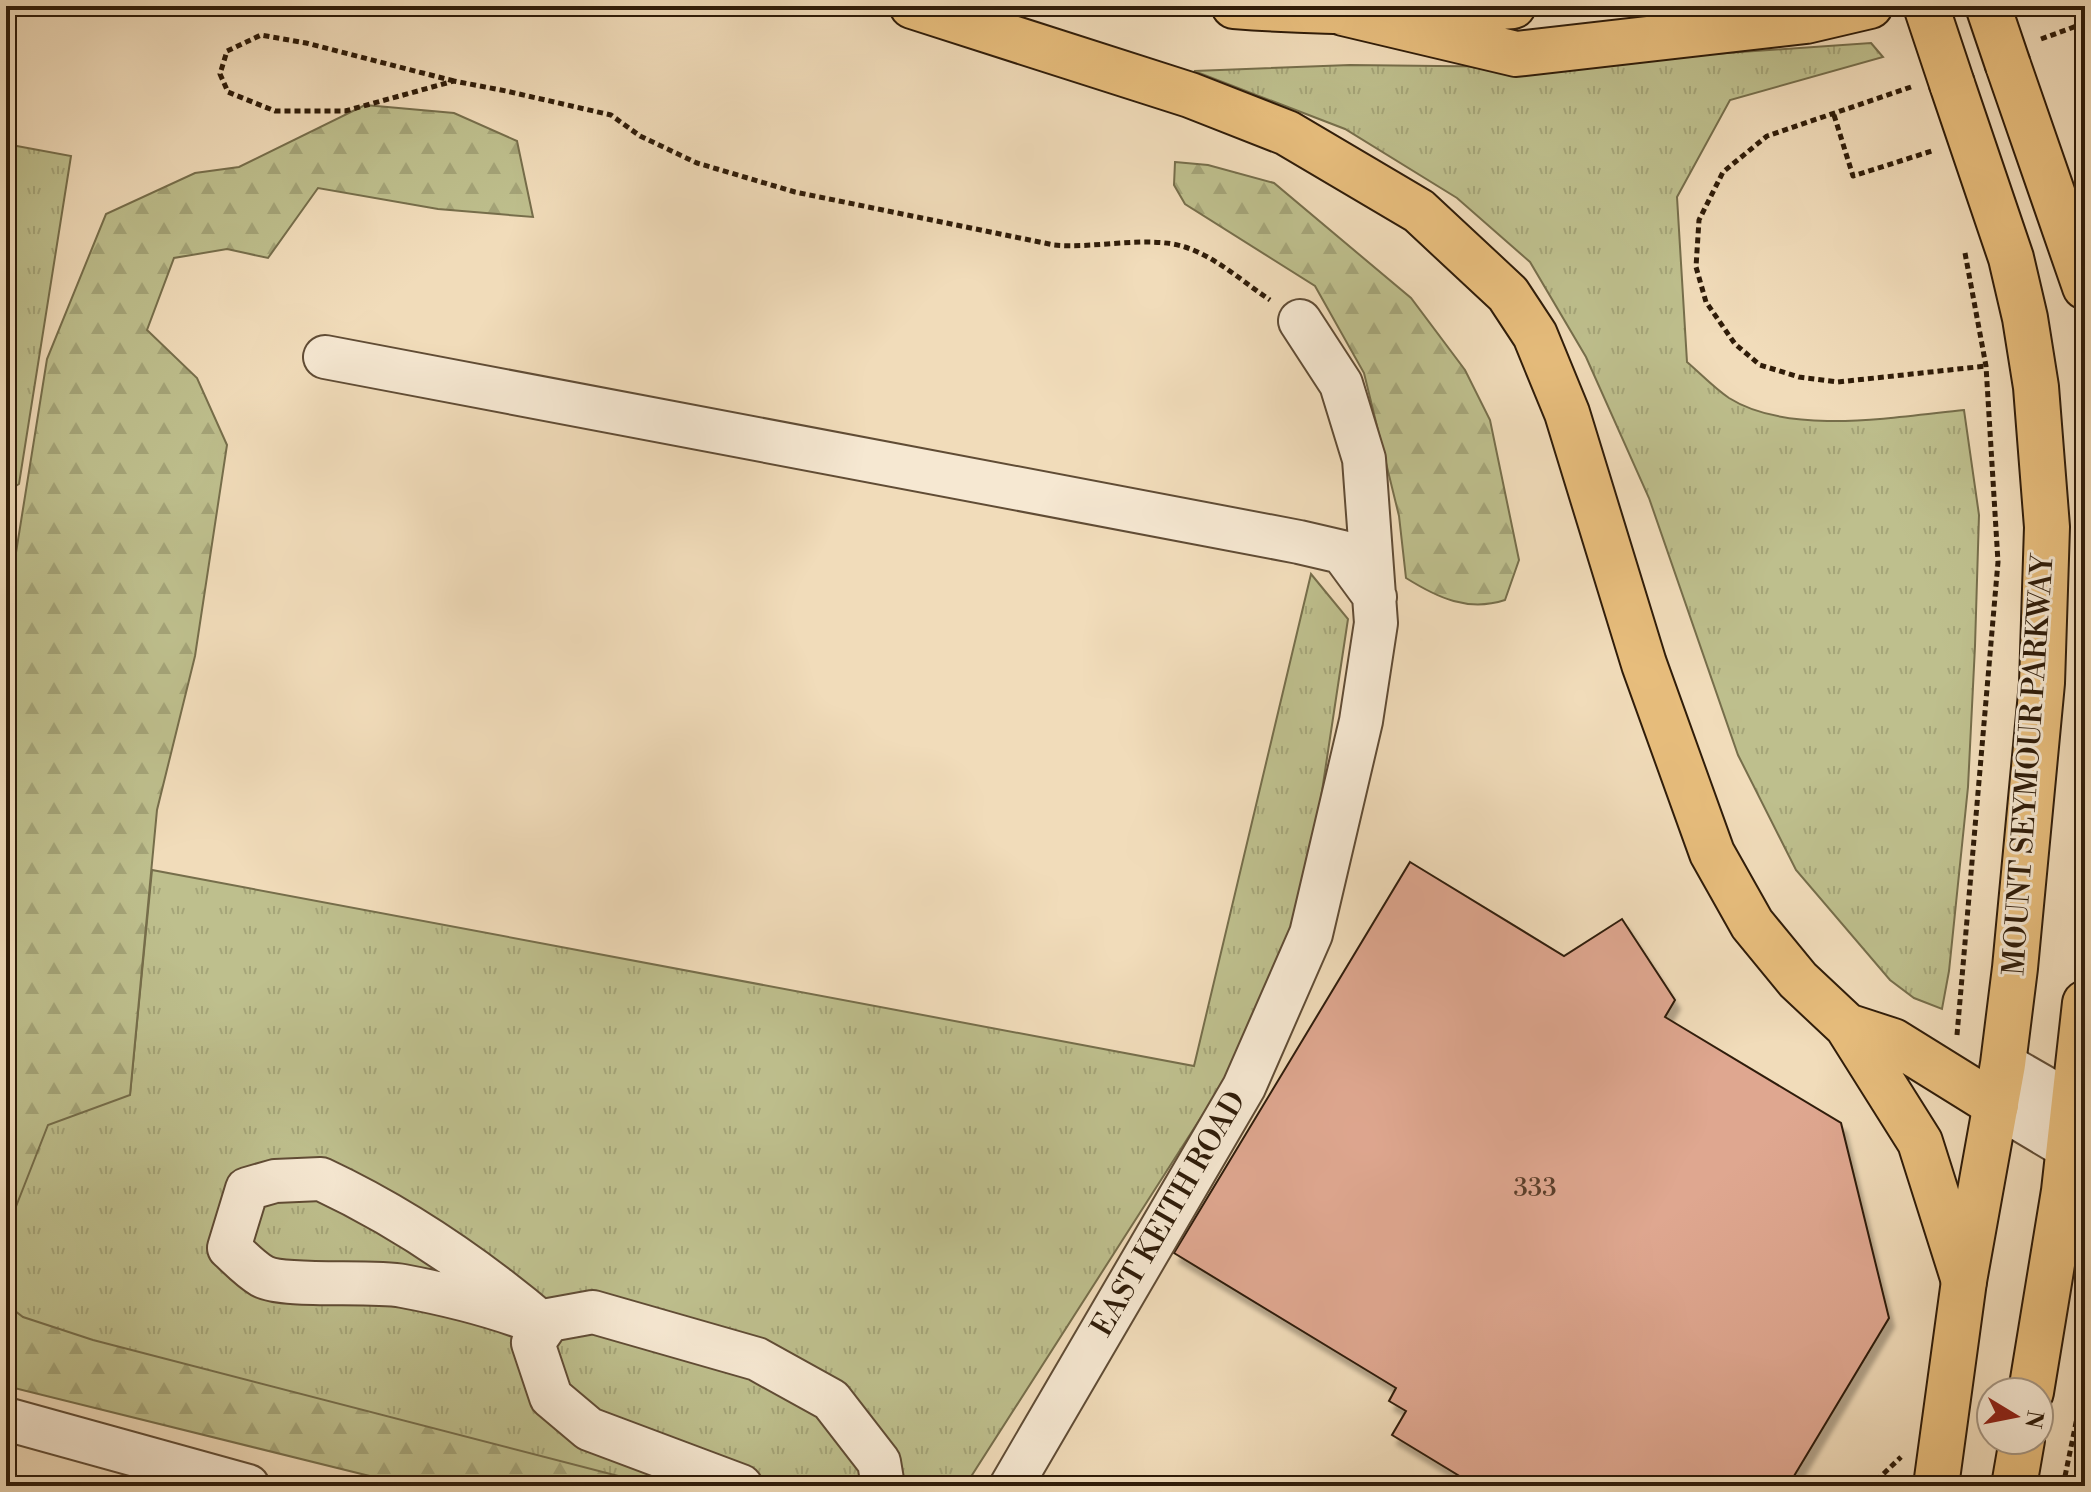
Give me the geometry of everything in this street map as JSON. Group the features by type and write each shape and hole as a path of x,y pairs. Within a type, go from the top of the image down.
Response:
{"main road":[{"path":"912,6 1190,95 1287,133 1419,211 1508,294 1535,335 1567,413 1644,664 1712,853 1752,924 1798,980 1847,1026 1920,1142 1964,1281"},
{"path":"1234,6 1343,13 1424,13 1513,6"},
{"path":"1343,13 1516,54 1806,21 1870,6"},
{"name":"MOUNT SEYMOUR PARKWAY","path":"1919,1475 1964,1281 1999,1085 2020,922 2042,683 2047,527 2036,387 2025,318 2011,258 1937,84 1926,6"},
{"path":"1988,6 2017,55 2085,287"},
{"path":"2034,1376 2079,1131 2085,1006"},
{"path":"1847,1026 1893,1041 1999,1085"},
{"path":"2047,1298 2085,1278"},
{"path":"2014,1486 2019,1456"}],"street":[{"name":"EAST KEITH ROAD","path":"1011,1486 1244,1087 1311,934 1361,721 1376,623 1364,459 1341,384 1300,321"},
{"path":"325,357 1299,542 1342,552 1375,597"},
{"path":"1999,1085 2079,1131"},
{"path":"321,1179 355,1195 505,1292 545,1326 509,1311 400,1286 328,1281 287,1282 263,1277 229,1248 247,1189 275,1181 321,1179"},
{"path":"741,1486 589,1429 551,1397 533,1343 549,1320 593,1312 757,1359 831,1400 879,1462 883,1486 873,1486"},
{"path":"6,1419 248,1486"}],"path":[{"path":"2017,55 2085,23"},
{"path":"454,81 345,111 275,111 228,92 220,74 227,51 261,35 306,43 454,81 611,115 640,136 697,163 795,192 1054,245 1087,248 1164,243 1185,247 1211,259 1300,321"},
{"path":"1937,84 1767,136 1723,172 1699,220 1696,267 1706,302 1735,344 1760,365 1799,377 1838,382 1986,366"},
{"path":"1834,115 1853,176 1940,148 1943,162"},
{"path":"1959,1006 1998,562 1986,366 1963,246"},
{"path":"2063,1486 2085,1379"},
{"path":"1857,1486 1877,1480 1904,1453 1919,1475"}],"green space":[{"path":"1871,43 1883,57 1730,100 1677,197 1687,362 1729,398 1754,410 1781,417 1844,421 1964,410 1979,515 1975,646 1968,787 1949,971 1942,1009 1914,998 1890,980 1796,870 1738,755 1649,498 1586,357 1530,262 1457,198 1345,129 1194,71 1350,65 1526,67"},
{"path":"365,105 454,113 517,141 533,217 438,209 318,188 268,258 227,249 174,258 147,330 197,378 227,445 195,656 157,810 130,1095 48,1125 6,1232 6,615 47,359 106,214 195,173 239,167"},
{"path":"6,144 71,156 19,484 6,492"},
{"path":"1175,162 1208,165 1274,183 1411,298 1465,370 1490,420 1519,560 1505,600 1466,604 1430,592 1406,578 1399,516 1364,373 1315,286 1185,204 1174,185"},
{"path":"1311,574 1348,619 1293,983 1216,1094 965,1486 576,1486 6,1325 6,1176 64,1094 130,1094 152,870 1194,1066"},
{"path":"6,1304 23,1317 93,1340 657,1486 410,1486 6,1386"}],"building":[{"path":"1410,862 1564,956 1622,919 1675,1000 1665,1017 1841,1123 1889,1318 1788,1486 1533,1486 1522,1479 1518,1486 1476,1486 1392,1435 1406,1411 1389,1401 1396,1388 1174,1253"}]}
